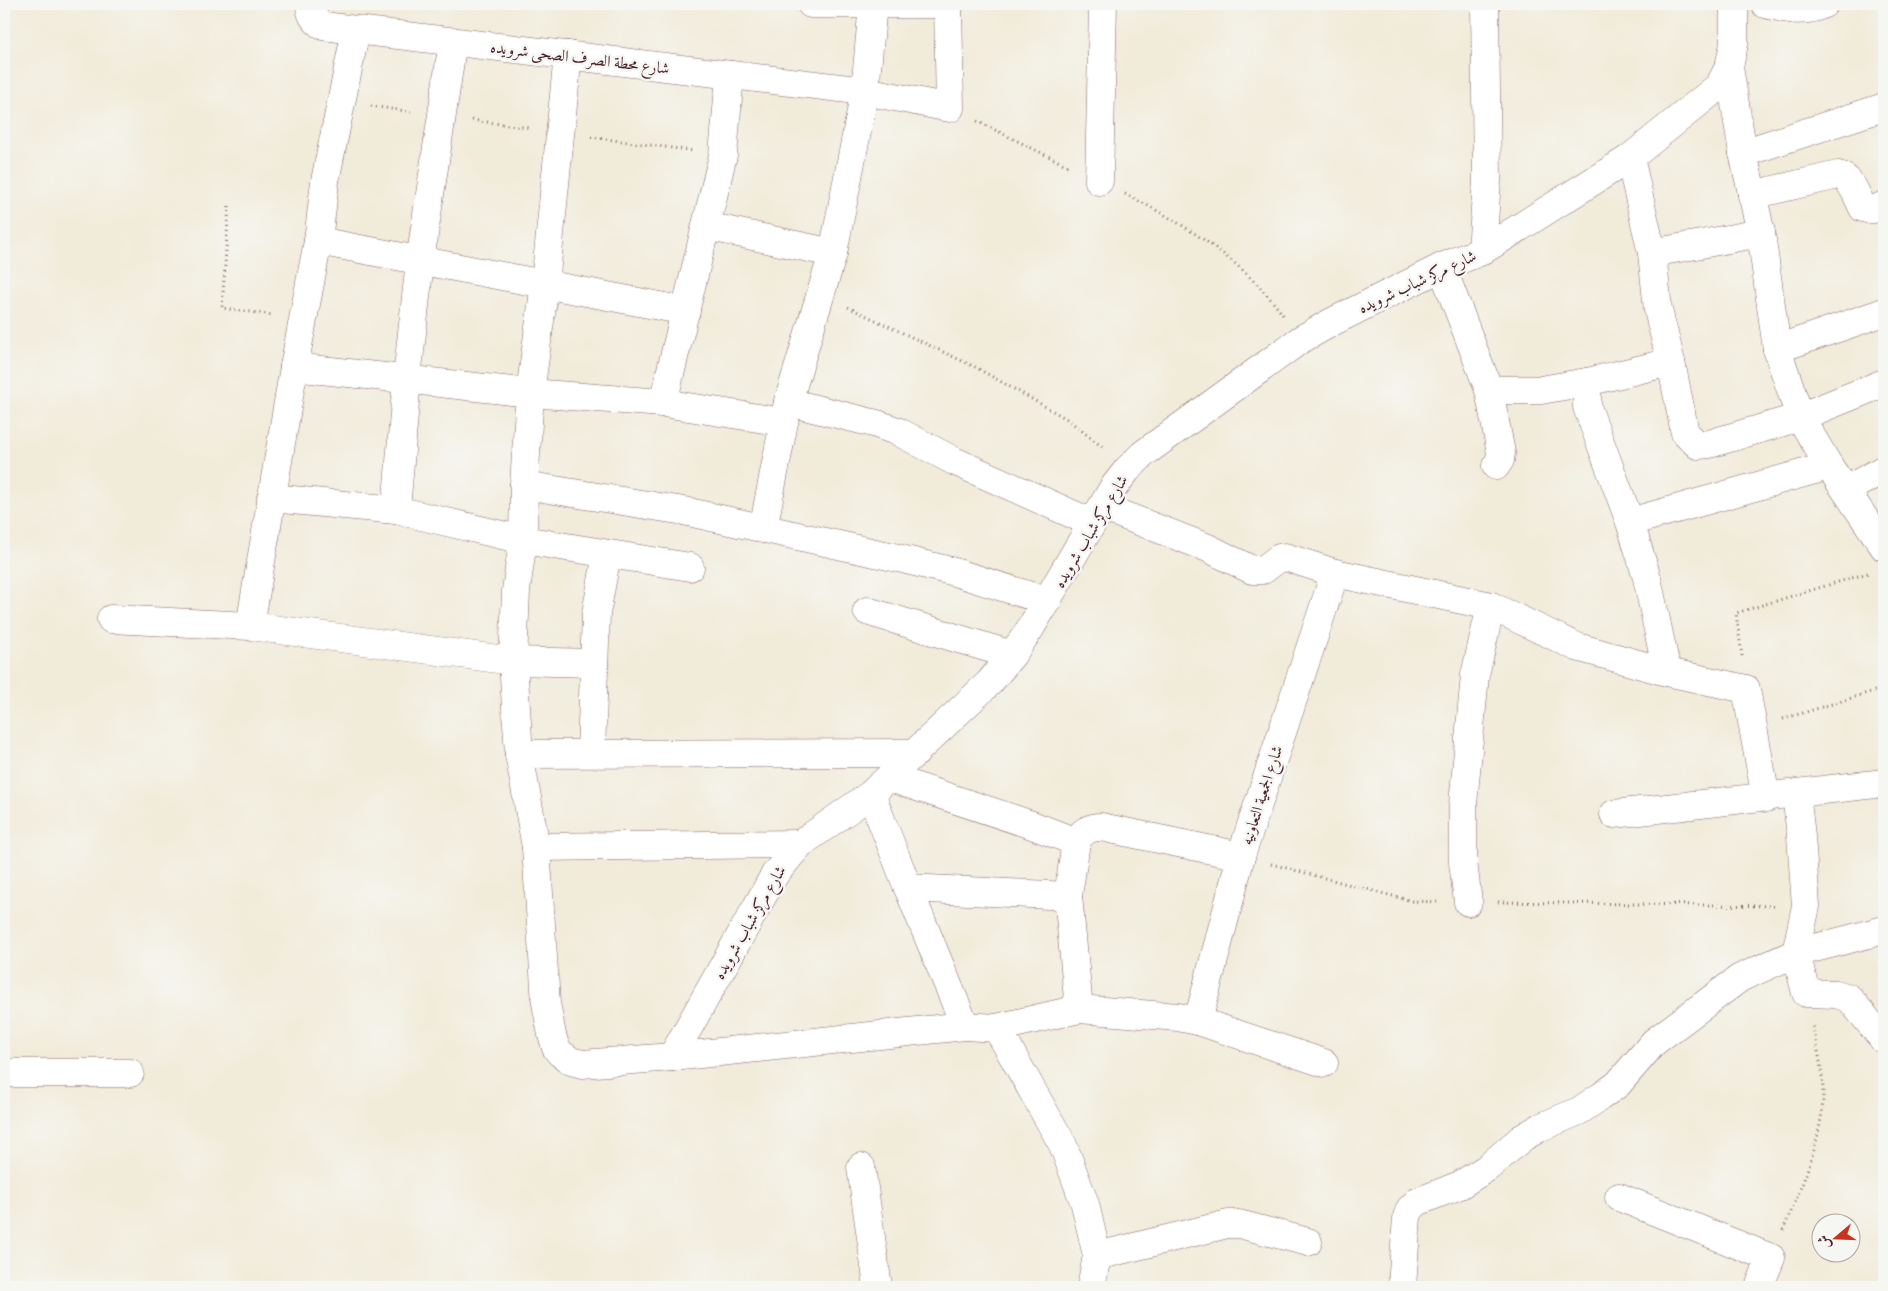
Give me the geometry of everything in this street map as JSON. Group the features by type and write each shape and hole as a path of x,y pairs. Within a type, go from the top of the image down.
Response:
{"street":[{"name":"شارع محطة الصرف الصحى شرويده","path":"310,4 312,16 323,26 865,91 950,108"},
{"path":"811,4 948,4 950,108"},
{"path":"763,529 785,412 833,253 865,91 873,4"},
{"path":"1099,181 1103,4"},
{"path":"1482,251 1487,180 1485,4"},
{"path":"1734,4 1734,44 1729,68 1743,153 1761,233 1777,349 1800,417 1829,466 1846,490 1880,559"},
{"path":"1765,4 1790,10 1811,10 1824,4"},
{"path":"250,626 294,367 318,241 325,181 356,30"},
{"path":"396,510 407,378 420,261 453,41"},
{"path":"568,55 545,284 530,392 524,485 523,540 516,591 513,660 519,754 536,847 546,1003 556,1048 572,1061 582,1064 672,1058 965,1026 997,1028 1079,1009 1178,1017 1198,1021 1324,1063"},
{"name":"شارع مركز شباب شرويده","path":"672,1058 775,874 800,844 881,786 990,682 1012,655 1047,601 1097,515 1127,470 1143,454 1300,340 1442,267 1482,251 1630,158 1719,86 1729,68"},
{"path":"663,403 723,155 730,75"},
{"path":"1743,153 1884,107"},
{"path":"1630,158 1652,253 1658,310 1671,362 1685,433 1698,446 1800,417 1884,383"},
{"path":"1752,195 1838,175 1843,176 1850,182 1863,208 1868,210 1884,206"},
{"path":"706,226 833,253"},
{"path":"1652,253 1761,233"},
{"path":"318,241 686,311"},
{"path":"1442,267 1489,390 1500,453 1500,460 1496,466"},
{"path":"1777,349 1884,312"},
{"path":"1489,390 1541,390 1587,382 1671,362"},
{"path":"294,367 530,392 785,412 877,424 899,432 954,461 1097,515 1208,548 1252,570 1263,570 1279,558 1285,557 1335,573 1490,606 1577,647 1667,672 1746,689 1766,798"},
{"path":"1587,382 1587,407 1630,522 1647,578 1667,672"},
{"path":"1630,522 1829,466"},
{"path":"1846,490 1884,469"},
{"path":"524,485 684,511 898,558 951,571 1047,601"},
{"path":"271,498 396,510 523,540 690,567"},
{"path":"591,752 596,614 607,554"},
{"name":"شارع الجمعية التعاونيه","path":"1198,1021 1241,856 1335,573"},
{"path":"1468,902 1463,862 1462,804 1476,675 1490,606"},
{"path":"867,610 1012,655"},
{"path":"110,619 250,626 513,660 594,663"},
{"path":"519,754 591,752 916,753"},
{"path":"1614,814 1884,783"},
{"path":"965,1026 908,888 881,786 1032,825 1076,842"},
{"path":"1796,794 1806,906 1796,953 1806,994 1836,994 1849,998 1884,1040"},
{"path":"1079,1009 1068,896 1076,842 1079,836 1088,828 1102,827 1241,856"},
{"path":"536,847 800,844"},
{"path":"908,888 1068,896"},
{"path":"1402,1287 1407,1217 1410,1209 1417,1202 1460,1185 1487,1168 1522,1138 1541,1127 1579,1111 1600,1097 1618,1084 1654,1042 1740,978 1796,953 1884,930"},
{"path":"997,1028 1063,1145 1085,1204 1097,1256 1091,1287"},
{"path":"4,1073 130,1074"},
{"path":"861,1167 878,1287"},
{"path":"1619,1197 1771,1258 1759,1287"},
{"path":"1097,1256 1228,1224 1239,1224 1308,1242"}],"path":[{"path":"950,108 1162,212 1226,255 1271,298 1300,340"},
{"path":"229,206 222,308 274,315 273,324"},
{"path":"821,295 974,367 1067,419 1098,441 1127,470"},
{"path":"1746,689 1736,613 1880,559"},
{"path":"1752,729 1884,688"},
{"path":"1241,856 1412,901 1806,906"},
{"path":"1771,1258 1806,1177 1819,1128 1823,1090 1818,1048 1806,994"}]}
